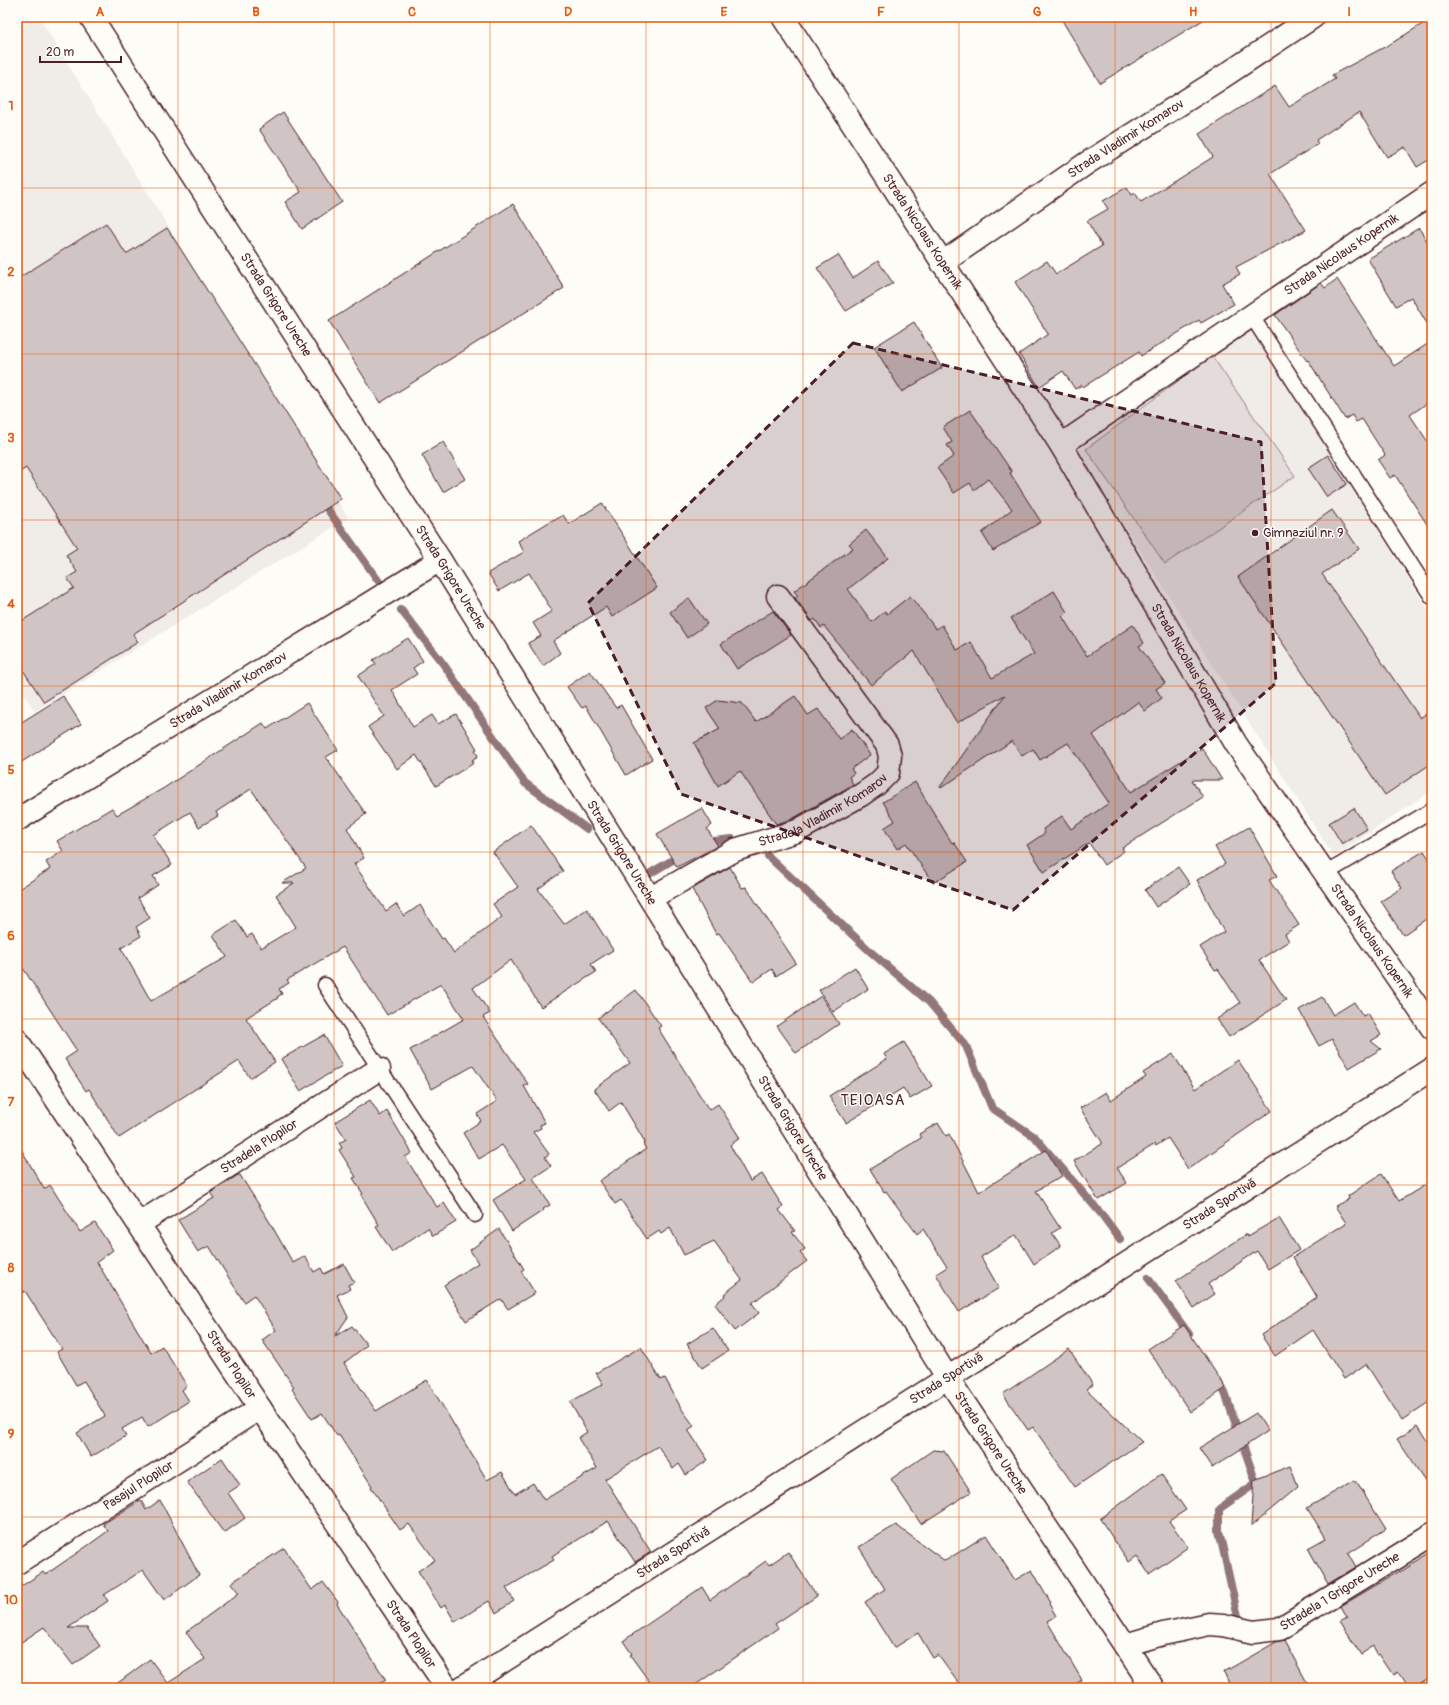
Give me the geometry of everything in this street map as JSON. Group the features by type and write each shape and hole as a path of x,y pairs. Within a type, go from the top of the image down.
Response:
{"street":[{"name":"Strada Grigore Ureche","path":"91,17 440,560 947,1377 1084,1586 1154,1688"},
{"name":"Strada Nicolaus Kopernik","path":"783,17 1061,446 1236,744 1432,1028"},
{"name":"Strada Vladimir Komarov","path":"942,263 1087,163 1215,82 1313,17"},
{"name":"Strada Nicolaus Kopernik","path":"1061,446 1432,193"},
{"name":"Strada Vladimir Komarov","path":"17,820 440,560"},
{"name":"Stradela Vladimir Komarov","path":"651,898 735,850 797,831 838,809 877,784 888,773 890,756 887,745 778,596"},
{"name":"Strada Plopilor","path":"17,1040 447,1688"},
{"name":"Strada Sportivă","path":"461,1688 1432,1068"},
{"name":"Stradela Plopilor","path":"139,1224 378,1069"},
{"name":"Pasajul Plopilor","path":"17,1563 260,1408"},
{"name":"Stradela 1 Grigore Ureche","path":"1125,1645 1170,1632 1209,1624 1223,1625 1252,1632 1279,1629 1432,1535"}],"lane":[{"path":"1251,315 1432,597"},
{"name":"Strada Nicolaus Kopernik","path":"1325,874 1432,810"},
{"path":"325,985 378,1069 475,1215"}],"highlighted area":[{"path":"853,343 1261,442 1276,683 1013,910 681,794 588,603"}],"shaded area":[{"path":"17,17 39,17 348,518 35,711 17,685"},
{"name":"Gimnaziul nr. 9","path":"1250,326 1432,616 1432,790 1334,857 1077,451 1212,356"},
{"path":"1212,356 1295,476 1165,564 1086,449"}],"building":[{"path":"1060,17 1208,17 1100,83"},
{"path":"1432,18 1432,158 1417,167 1405,147 1387,157 1359,112 1316,140 1318,144 1270,174 1306,230 1236,267 1240,274 1222,284 1234,304 1201,323 1199,320 1141,356 1139,352 1083,387 1082,385 1075,389 1063,371 1039,387 1019,354 1048,334 1015,282 1047,261 1056,274 1102,246 1087,221 1108,209 1103,201 1127,187 1132,195 1135,193 1141,202 1213,157 1199,134 1275,86 1289,107 1335,79 1332,75 1392,43"},
{"path":"283,112 342,202 302,229 285,202 301,192 259,129"},
{"path":"513,204 564,288 380,403 329,321"},
{"path":"106,223 126,254 167,228 341,499 133,634 138,642 44,702 17,661 17,624 74,588 67,578 77,572 66,555 77,548 26,468 17,474 17,279"},
{"path":"1419,228 1432,249 1432,332 1411,297 1396,306 1368,259"},
{"path":"838,255 853,278 878,261 893,283 846,311 817,268"},
{"path":"1337,279 1394,366 1432,341 1432,400 1410,415 1432,448 1432,532 1395,475 1390,478 1378,460 1385,455 1362,419 1356,422 1352,415 1345,419 1308,360 1307,361 1275,315 1321,283 1325,288"},
{"path":"914,322 942,368 902,392 874,347"},
{"path":"970,410 1012,472 1010,473 1041,522 993,551 982,533 1012,509 988,479 974,490 970,483 954,493 937,468 954,456 947,445 952,442 943,427"},
{"path":"443,442 465,479 443,492 422,455"},
{"path":"1328,455 1347,484 1327,497 1308,468"},
{"path":"602,503 657,588 612,617 606,607 553,641 560,653 543,666 528,643 541,636 533,623 552,611 529,573 499,591 488,573 524,552 518,541 563,515 569,524"},
{"path":"1332,510 1359,549 1322,574 1420,718 1432,710 1432,763 1385,795 1238,577"},
{"path":"866,530 888,558 848,589 872,622 885,611 887,614 910,596 936,629 942,625 957,650 971,642 992,678 1034,654 1011,618 1054,591 1067,612 1062,616 1087,656 1133,625 1144,643 1139,646 1165,683 1156,689 1162,698 1145,711 1138,702 1093,735 1131,792 1202,748 1222,780 1192,780 1203,797 1122,848 1124,851 1104,865 1089,843 1044,872 1027,845 1045,833 1043,829 1062,816 1071,829 1109,803 1068,743 1040,760 1033,749 1022,756 1012,741 941,788 940,787 1005,695 957,723 914,651 871,685 824,626 821,628 815,619 812,621 795,598 798,596 794,591 853,548 849,544"},
{"path":"689,598 707,624 687,638 670,612"},
{"path":"773,611 791,635 737,669 721,644"},
{"path":"408,638 423,661 413,668 417,674 392,690 413,727 432,715 438,724 456,714 477,749 475,750 478,756 472,760 474,763 436,786 416,755 397,769 368,727 384,716 358,676 376,664 373,660"},
{"path":"590,671 616,708 621,705 652,759 626,775 586,706 582,708 567,687"},
{"path":"63,696 81,724 17,765 17,725"},
{"path":"795,696 808,715 818,709 839,739 852,729 870,755 851,769 854,773 849,777 853,784 792,819 776,824 740,771 718,786 694,743 720,729 706,708 718,700 742,703 756,722"},
{"path":"307,703 338,750 326,757 366,814 347,828 364,858 354,864 386,911 396,904 404,916 420,905 442,939 444,938 454,953 502,917 493,904 518,887 493,852 531,825 563,871 538,889 564,924 587,909 613,950 591,964 596,972 541,1007 511,960 473,988 490,1013 483,1017 528,1084 524,1086 545,1123 540,1125 541,1128 533,1132 549,1154 545,1157 551,1166 533,1178 550,1205 512,1231 493,1200 526,1179 502,1145 479,1159 463,1133 481,1121 477,1114 497,1101 473,1066 432,1089 410,1050 464,1019 441,984 387,1015 343,947 287,980 289,983 279,989 282,994 277,997 278,998 246,1018 275,1062 250,1078 239,1061 119,1138 89,1089 86,1091 65,1059 77,1051 17,959 17,890 50,869 46,862 63,851 57,841 112,808 117,815 164,788 263,723 267,729","holes":["251,789 306,868 282,883 294,883 276,895 296,927 261,948 252,934 247,937 236,920 213,935 227,957 151,1001 121,948 141,936 136,927 150,918 138,898 158,885 153,876 172,865 153,835 190,812 199,827 218,816 216,812"]},
{"path":"915,782 952,843 954,842 967,862 933,883 906,843 897,849 884,828 895,821 883,802"},
{"path":"702,808 712,825 707,829 718,846 677,867 657,834"},
{"path":"1354,808 1367,829 1342,844 1329,823"},
{"path":"1249,827 1277,876 1269,880 1299,925 1285,934 1289,941 1259,960 1286,1000 1229,1037 1217,1019 1240,1003 1218,969 1215,970 1200,947 1224,932 1197,880 1225,864 1215,847"},
{"path":"1424,851 1432,863 1432,915 1403,935 1381,901 1402,888 1391,871"},
{"path":"730,867 742,888 746,887 796,963 776,976 772,969 753,982 719,933 716,934 692,889"},
{"path":"1178,867 1190,884 1156,907 1145,890"},
{"path":"855,967 868,989 833,1012 819,990"},
{"path":"636,990 661,1026 658,1028 709,1110 718,1104 740,1138 730,1145 750,1181 762,1174 783,1207 779,1210 795,1231 792,1232 805,1249 800,1253 807,1261 752,1303 759,1313 735,1331 715,1304 725,1296 724,1294 742,1280 714,1241 684,1255 670,1228 661,1234 659,1231 647,1239 621,1200 615,1204 599,1181 646,1149 643,1144 645,1142 621,1102 609,1111 594,1089 630,1063 598,1018"},
{"path":"821,996 839,1024 796,1053 777,1026"},
{"path":"1322,997 1333,1015 1354,1002 1363,1016 1368,1013 1381,1035 1371,1041 1381,1049 1349,1068 1332,1039 1319,1046 1299,1010"},
{"path":"324,1035 342,1066 300,1091 281,1059"},
{"path":"904,1042 932,1086 910,1099 903,1088 846,1123 829,1096 887,1059 884,1054"},
{"path":"1173,1054 1195,1089 1238,1060 1272,1111 1188,1169 1168,1138 1156,1146 1155,1144 1117,1168 1127,1183 1098,1200 1074,1161 1102,1144 1080,1108 1106,1092 1111,1100 1146,1077 1143,1073"},
{"path":"370,1100 380,1116 387,1111 412,1153 405,1157 437,1207 444,1203 456,1222 433,1236 428,1228 392,1252 376,1227 379,1225 361,1195 363,1194 353,1178 356,1177 339,1150 342,1148 339,1143 346,1139 335,1122"},
{"path":"938,1123 946,1136 949,1134 979,1192 1046,1150 1062,1176 1036,1191 1060,1228 1052,1233 1061,1246 1034,1264 1016,1235 981,1257 999,1288 959,1312 936,1274 947,1267 923,1229 917,1234 886,1191 884,1192 870,1169 921,1138 919,1134"},
{"path":"17,1142 44,1189 50,1185 80,1232 95,1223 113,1250 97,1262 151,1353 162,1346 187,1386 182,1390 189,1401 148,1427 142,1417 122,1429 126,1436 91,1457 77,1433 105,1416 84,1381 76,1385 57,1352 62,1349 25,1291 17,1296"},
{"path":"1381,1174 1399,1201 1432,1181 1432,1400 1402,1420 1366,1364 1344,1379 1313,1330 1275,1356 1261,1335 1317,1297 1293,1257 1346,1223 1335,1206 1349,1199 1348,1196"},
{"path":"240,1175 269,1221 293,1263 305,1256 314,1272 321,1268 324,1274 344,1264 354,1282 348,1285 350,1289 337,1295 348,1317 335,1336 352,1326 367,1345 344,1363 376,1411 427,1380 487,1480 502,1472 515,1494 533,1483 544,1500 597,1468 578,1438 587,1432 570,1402 603,1384 596,1373 641,1347 661,1380 665,1378 681,1408 694,1426 688,1430 708,1460 686,1475 679,1464 673,1469 658,1446 605,1479 651,1552 635,1562 608,1521 552,1556 554,1560 506,1588 514,1601 496,1613 489,1601 455,1622 445,1605 441,1608 418,1571 435,1560 409,1524 400,1530 339,1435 337,1436 322,1413 312,1419 292,1389 294,1387 262,1340 276,1330 254,1295 244,1302 209,1246 198,1252 178,1220 214,1198 210,1193"},
{"path":"1279,1218 1299,1250 1268,1269 1257,1251 1208,1284 1215,1294 1194,1308 1176,1281 1247,1234 1248,1236"},
{"path":"499,1229 524,1269 521,1271 535,1293 508,1309 501,1299 466,1321 444,1285 478,1263 470,1250"},
{"path":"1184,1325 1226,1388 1190,1412 1148,1349"},
{"path":"713,1328 728,1351 702,1368 687,1344"},
{"path":"1069,1349 1093,1385 1086,1389 1142,1442 1075,1487 1033,1427 1028,1430 1003,1394"},
{"path":"1256,1413 1268,1431 1212,1468 1199,1448"},
{"path":"1418,1426 1432,1448 1432,1491 1397,1439"},
{"path":"933,1450 944,1451 971,1492 921,1524 891,1479"},
{"path":"222,1458 240,1485 228,1493 245,1518 224,1533 187,1482"},
{"path":"1290,1466 1298,1487 1251,1526 1254,1480"},
{"path":"1161,1474 1186,1510 1169,1521 1188,1547 1149,1574 1137,1556 1129,1562 1100,1519"},
{"path":"1355,1480 1386,1529 1348,1553 1356,1567 1328,1584 1308,1548 1326,1538 1307,1508"},
{"path":"141,1500 146,1510 160,1500 199,1575 164,1600 143,1570 104,1595 108,1601 68,1628 87,1628 100,1646 73,1665 44,1627 17,1645 17,1589 43,1572 45,1575 90,1544 108,1531 103,1524"},
{"path":"896,1525 945,1561 986,1535 1015,1580 1032,1570 1051,1603 1049,1604 1056,1616 1047,1621 1082,1680 1069,1688 962,1688 938,1655 933,1658 918,1633 894,1648 865,1602 885,1589 859,1547"},
{"path":"284,1548 312,1590 323,1582 338,1602 337,1604 386,1680 373,1688 111,1688 150,1659 168,1683 205,1659 186,1632 239,1593 231,1583"},
{"path":"788,1552 817,1596 775,1624 778,1628 691,1688 654,1688 630,1655 632,1654 623,1641 702,1587 710,1600 766,1561 769,1565"},
{"path":"1432,1552 1432,1673 1409,1688 1399,1672 1395,1675 1381,1654 1379,1655 1374,1646 1361,1654 1340,1621 1347,1617 1341,1606"},
{"path":"1284,1640 1310,1688 1231,1688 1224,1672 1276,1642"}],"waterway":[{"path":"321,500 385,590"},
{"path":"401,610 444,665 525,783 587,829"},
{"path":"705,842 732,839"},
{"path":"649,874 681,855"},
{"path":"768,856 872,953 929,1002 966,1046 992,1108 1035,1137 1103,1216 1120,1239"},
{"path":"1148,1278 1189,1334"},
{"path":"1218,1381 1225,1393 1256,1483 1219,1509 1219,1531 1240,1626"}],"place":[{"name":"Gimnaziul nr. 9","path":"1255,533"}],"district":[{"name":"TEIOASA","path":"873,1100"}]}
